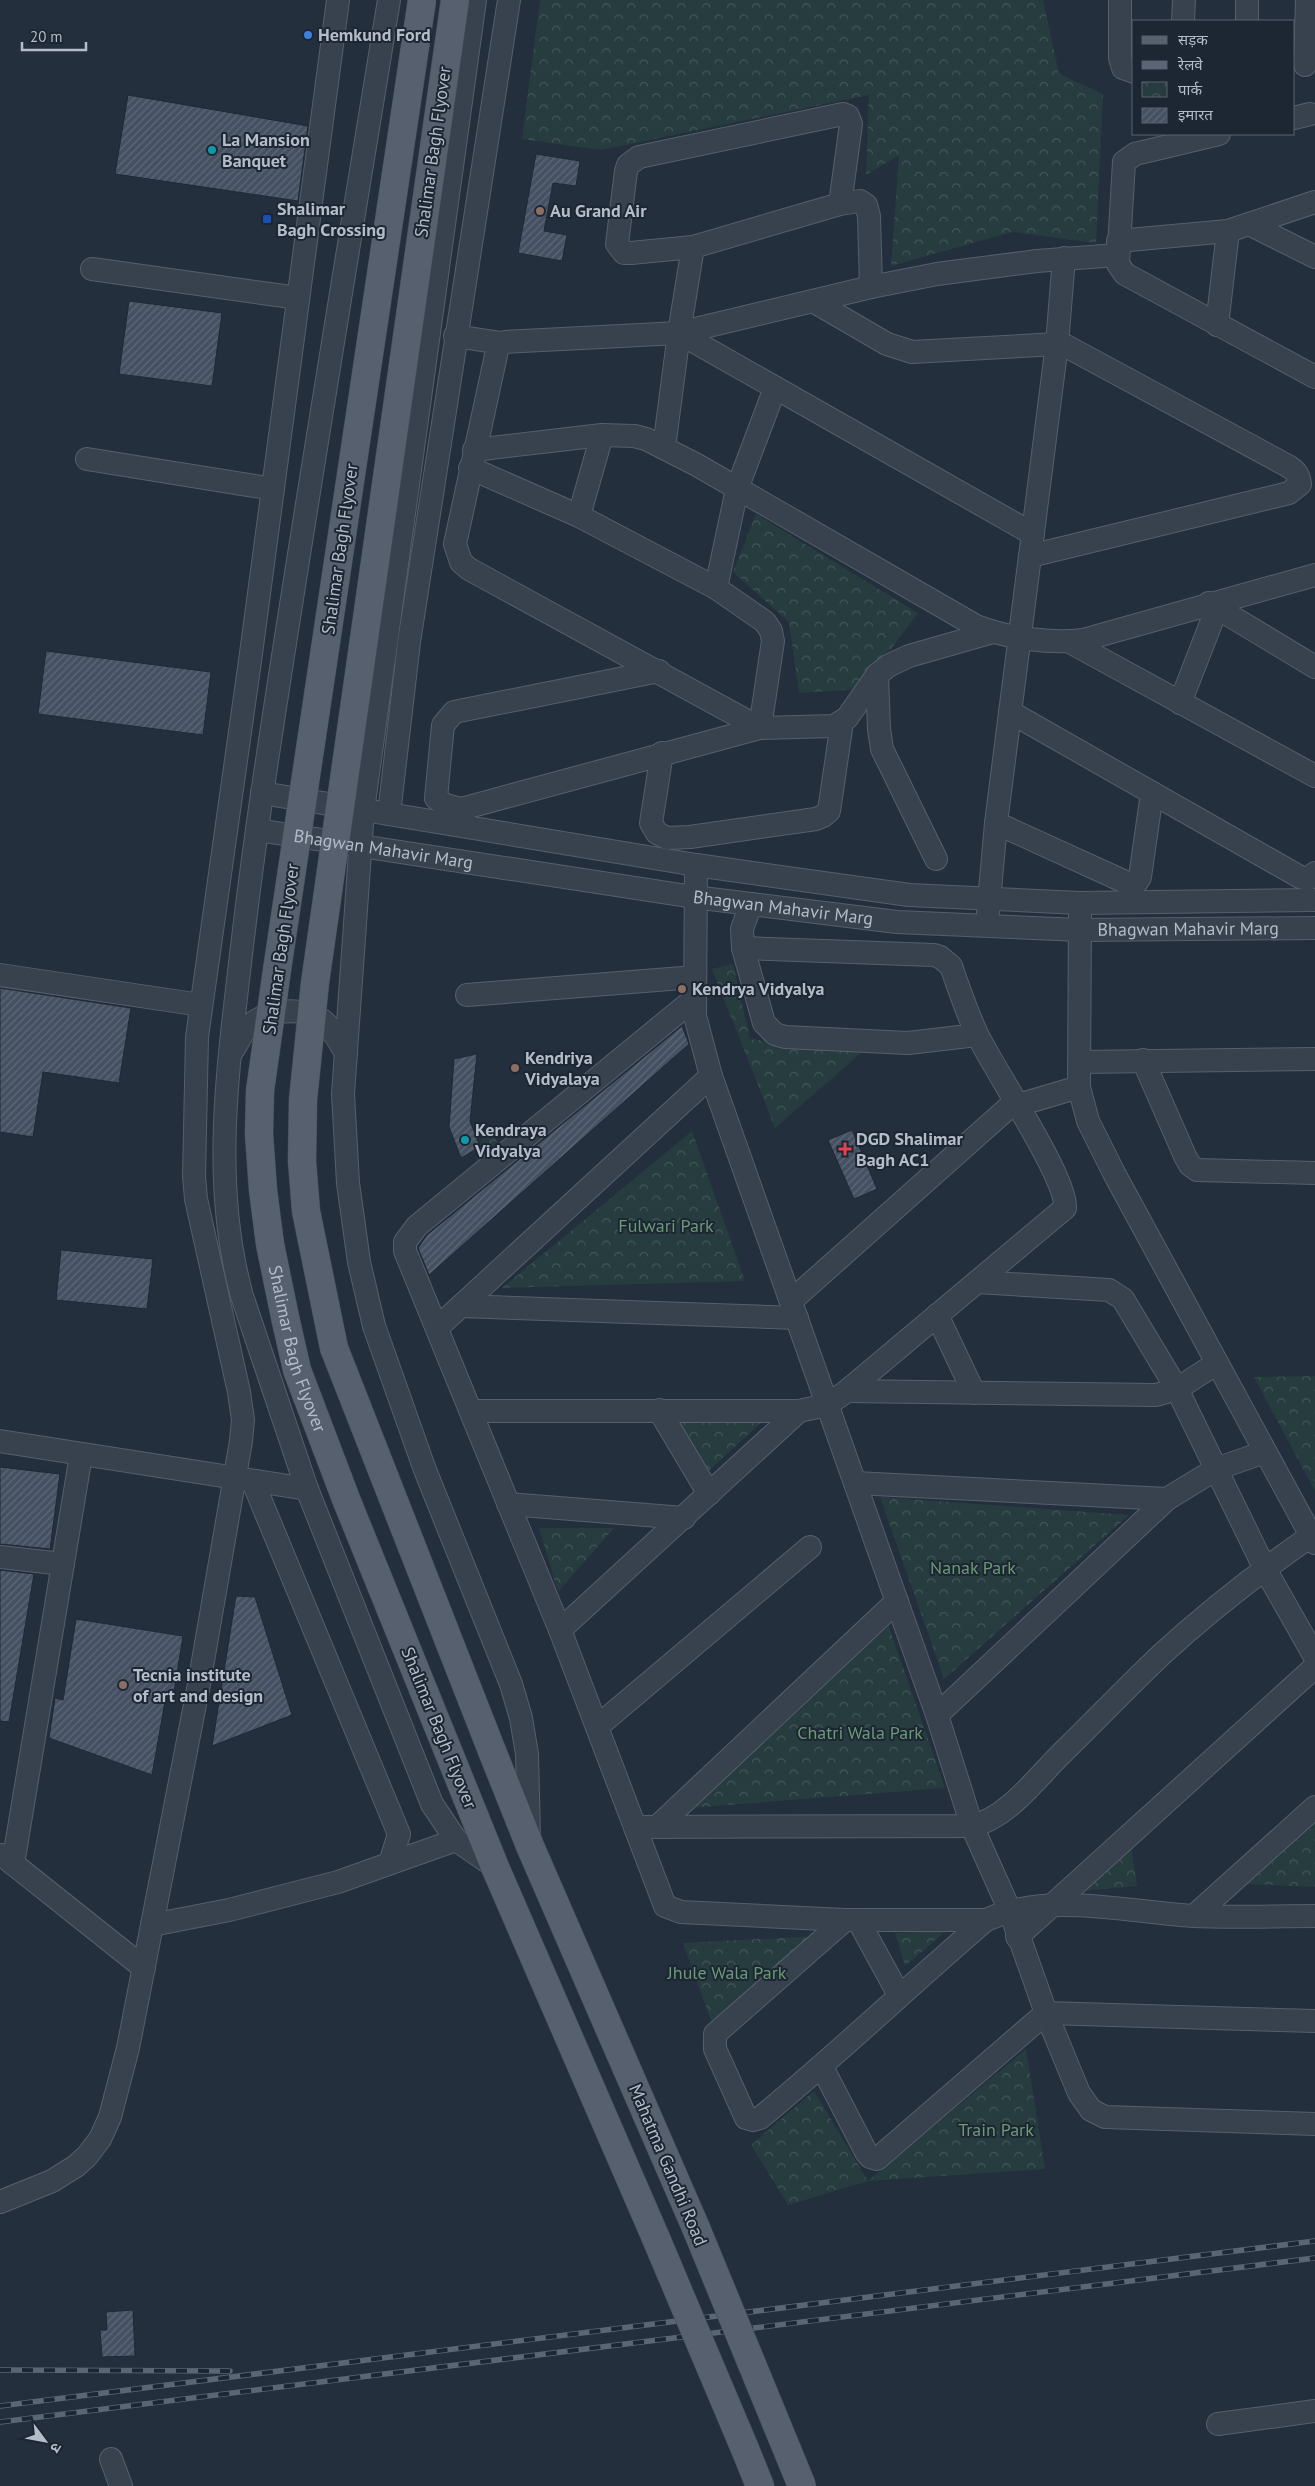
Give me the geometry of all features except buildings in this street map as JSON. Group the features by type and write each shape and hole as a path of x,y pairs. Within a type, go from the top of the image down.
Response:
{"main road":[{"name":"Shalimar Bagh Flyover","path":"422,0 260,1090 259,1134 270,1244 297,1370 346,1500 495,1866"},
{"name":"Shalimar Bagh Flyover","path":"455,0 315,983 303,1100 302,1161 306,1211 334,1348 530,1846"},
{"name":"Mahatma Gandhi Road","path":"530,1846 696,2228 802,2486"},
{"path":"495,1866 760,2486"}],"street":[{"path":"0,2202 52,2181 87,2156 100,2138 110,2117 128,2048 200,1684 243,1480 242,1407 201,1224 194,1176 195,1058 338,0"},
{"path":"389,0 262,793 229,1056 223,1155 224,1188 235,1272 308,1489 432,1804 451,1834 495,1866"},
{"path":"475,0 363,810 343,1094 348,1183 362,1272 374,1326 425,1470 514,1693 527,1754 530,1846"},
{"path":"390,814 409,642 455,336 509,0"},
{"path":"1120,0 1120,58 1123,68 1132,71"},
{"path":"1184,0 1184,20"},
{"path":"1247,0 1247,20"},
{"path":"1304,65 1307,0"},
{"path":"840,204 851,124 848,116 843,114 639,156 633,160 626,171 617,244 619,250 631,253 693,248 840,204 860,201 868,209 870,287"},
{"path":"1214,135 1129,157 1124,162 1118,264 1125,274 1315,377"},
{"path":"455,336 501,343 679,333 870,287 937,274 1064,258 1228,231 1315,202"},
{"path":"1249,224 1315,257"},
{"path":"1218,325 1228,231"},
{"path":"664,448 679,333 693,248"},
{"path":"986,926 996,824 1058,344 1064,258"},
{"path":"92,269 298,298"},
{"path":"679,333 775,388 1032,545 1289,493 1300,484 1296,472 1288,466 1058,344 912,352 887,344 813,301"},
{"path":"501,343 496,349 455,544 461,562 469,569 659,671 760,728"},
{"path":"716,588 737,489 775,388"},
{"path":"472,459 602,435 634,436 664,448 976,626 993,632 1021,637 1070,642 1114,633 1213,606 1315,575"},
{"path":"579,516 602,435"},
{"path":"87,459 273,489"},
{"path":"472,459 716,588 765,622 771,631 773,641 760,728"},
{"path":"262,568 296,572"},
{"path":"1213,606 1315,667"},
{"path":"1180,704 1213,606"},
{"path":"662,753 651,823 657,834 667,838 690,837 816,819 828,811 842,722 877,674 897,660 993,632"},
{"path":"1070,642 1180,704 1315,776"},
{"path":"659,671 454,712 443,725 435,794 440,802 460,810 662,753 760,728 834,726 842,722"},
{"path":"877,674 879,729 882,749 936,859"},
{"path":"1010,712 1300,877 1308,879 1315,873"},
{"name":"Bhagwan Mahavir Marg","path":"262,793 696,865 909,895 1080,902 1315,900"},
{"path":"996,824 1134,886 1140,877 1152,794"},
{"name":"Bhagwan Mahavir Marg","path":"257,830 694,897 898,922 1080,930 1315,928"},
{"path":"696,865 694,897 695,1016 711,1076 937,1715 972,1826 1010,1912 1017,1937 1079,2093 1085,2104 1098,2114 1105,2116 1315,2124"},
{"path":"635,1826 972,1826 982,1823 1015,1800 1163,1654 1265,1568 1313,1540 1307,1512 1265,1452 1115,1175 1088,1121 1079,1087 1080,902"},
{"path":"751,904 742,929 743,948 764,1023 775,1034 785,1037 908,1043 977,1035"},
{"path":"471,1411 799,1411 827,1404 847,1391 1065,1208 1063,1191 1017,1104 977,1035 951,966 940,957 743,948"},
{"path":"0,975 201,1005"},
{"path":"467,995 695,977"},
{"path":"694,999 409,1234 405,1242 405,1251 438,1327 560,1630 665,1906 672,1910 852,1920 986,1920 1010,1912 1051,1905 1194,1916 1315,1916"},
{"path":"229,1056 246,1030 262,1018 280,1011 318,1017 331,1031 346,1053"},
{"path":"1080,1062 1315,1059"},
{"path":"1143,1060 1185,1156 1190,1165 1197,1170 1315,1173"},
{"path":"438,1327 711,1076"},
{"path":"461,1306 794,1310 1000,1114 1017,1104 1079,1087"},
{"path":"195,1152 223,1155"},
{"path":"977,1282 1109,1290 1117,1294 1130,1307 1177,1389 1265,1568 1315,1657"},
{"path":"937,1315 974,1393"},
{"path":"847,1391 1156,1395 1177,1389 1217,1363"},
{"path":"659,1410 709,1494"},
{"path":"560,1630 799,1411"},
{"path":"0,1442 308,1489"},
{"path":"937,1715 1167,1499 1216,1469 1265,1452"},
{"path":"81,1454 63,1564 7,1858 144,1968"},
{"path":"243,1480 399,1834 390,1863"},
{"path":"855,1483 1167,1499"},
{"path":"508,1504 684,1518"},
{"path":"598,1726 810,1547"},
{"path":"0,1557 63,1564"},
{"path":"658,1826 897,1602"},
{"path":"1017,1937 1315,1667"},
{"path":"1194,1916 1315,1807"},
{"path":"152,1925 281,1897 338,1882 390,1863 451,1834"},
{"path":"852,1920 899,1995"},
{"path":"852,1920 715,2034 714,2040 746,2118 753,2120 760,2118 822,2068 899,1995 986,1920"},
{"path":"822,2068 866,2152 870,2157 876,2159 1046,2013 1315,2021"},
{"path":"1218,2424 1315,2411"},
{"path":"110,2459 121,2486"}],"green space":[{"path":"540,0 1043,0 1059,74 1103,94 1096,243 1012,232 891,266 899,155 866,175 869,95 601,150 522,139"},
{"path":"756,514 918,613 861,689 799,693 789,622 733,572"},
{"path":"733,964 750,1039 861,1053 775,1128 712,969"},
{"path":"495,1125 497,1147 475,1166 483,1134"},
{"name":"Fulwari Park","path":"692,1131 745,1281 502,1288"},
{"path":"1315,1376 1315,1491 1254,1377"},
{"path":"767,1417 703,1476 680,1421"},
{"name":"Nanak Park","path":"880,1497 1129,1515 944,1679"},
{"path":"539,1528 614,1528 558,1592"},
{"name":"Chatri Wala Park","path":"888,1624 945,1788 689,1808"},
{"path":"1315,1824 1315,1887 1248,1884"},
{"path":"1131,1845 1137,1886 1084,1891"},
{"path":"946,1931 905,1966 895,1933"},
{"name":"Jhule Wala Park","path":"818,1936 713,2026 683,1943"},
{"name":"Train Park","path":"1026,2049 1045,2169 868,2181"},
{"path":"814,2091 868,2181 788,2205 751,2145"}],"railway":[{"path":"0,2406 1315,2241"},
{"path":"0,2422 1315,2258"},
{"path":"0,2370 230,2371"}],"place":[{"name":"Hemkund Ford","path":"308,35"},
{"name":"La Mansion Banquet","path":"212,150"},
{"name":"Au Grand Air","path":"540,211"},
{"name":"Shalimar Bagh Crossing","path":"267,219"},
{"name":"Kendrya Vidyalya","path":"682,989"},
{"name":"Kendriya Vidyalaya","path":"515,1068"},
{"name":"Kendraya Vidyalya","path":"465,1140"},
{"name":"DGD Shalimar Bagh AC1","path":"845,1149"},
{"name":"Tecnia institute of art and design","path":"123,1685"}]}
